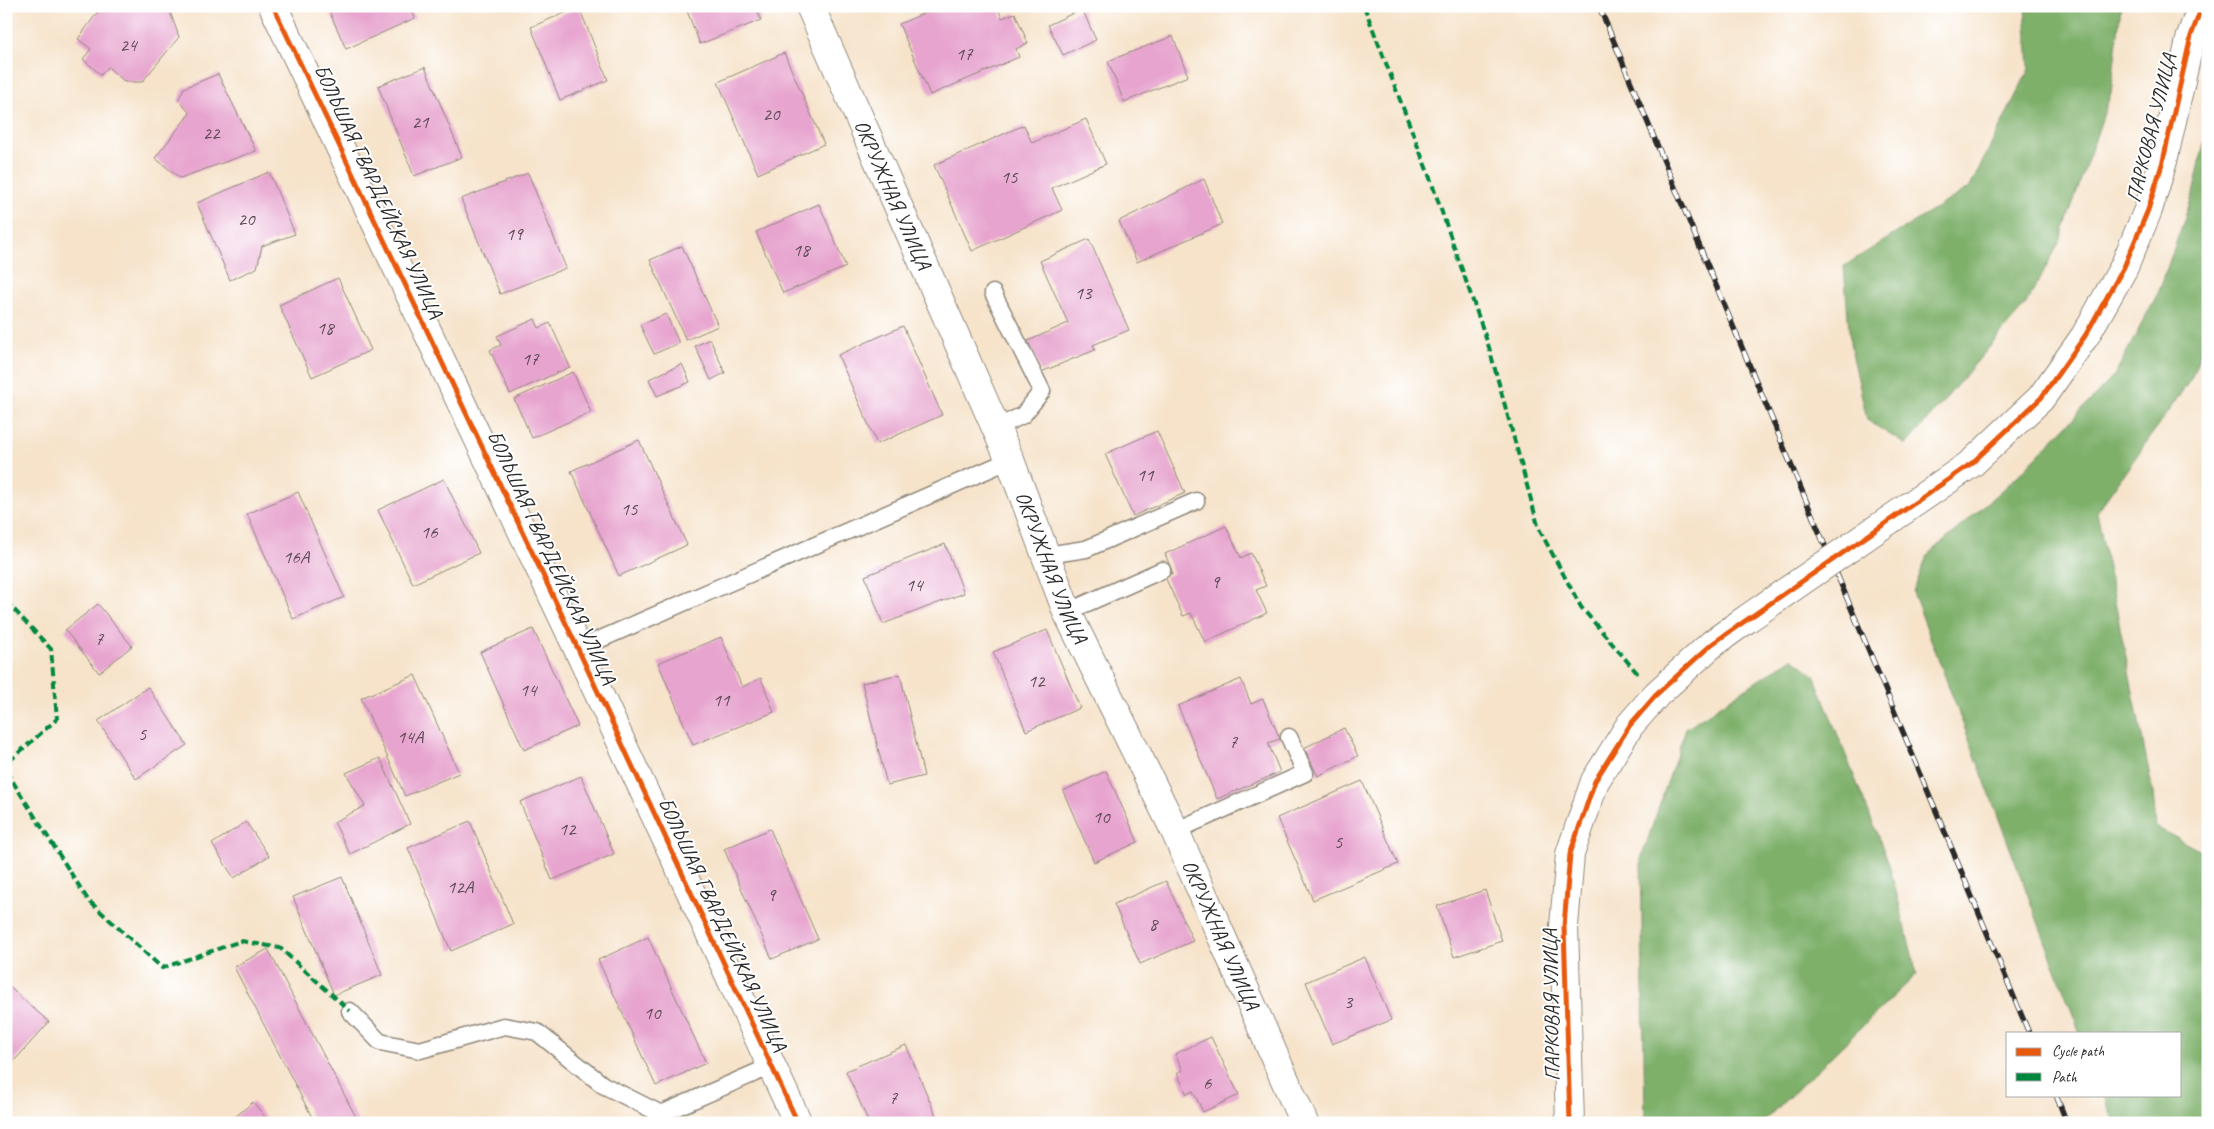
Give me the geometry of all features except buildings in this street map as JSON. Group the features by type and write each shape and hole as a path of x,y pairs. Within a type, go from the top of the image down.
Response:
{"street":[{"name":"БОЛЬШАЯ ГВАРДЕЙСКАЯ УЛИЦА","path":"273,6 578,649 798,1123"},
{"name":"ОКРУЖНАЯ УЛИЦА","path":"810,6 1010,460 1067,612 1175,831 1304,1123"},
{"name":"ПАРКОВАЯ УЛИЦА","path":"1570,1123 1564,926 1570,854 1595,781 1630,724 1656,694 1712,644 1972,463 2041,398 2085,336 2124,267 2148,210 2163,161 2190,36 2202,6"}],"lane":[{"path":"993,292 1042,391 1022,415 996,428"},
{"path":"578,649 1010,460"},
{"path":"1047,555 1086,549 1196,501"},
{"path":"1067,612 1162,570"},
{"path":"1175,831 1305,773 1290,737"},
{"path":"350,1012 380,1042 420,1050 504,1026 537,1032 603,1085 658,1118 771,1066"}],"green space":[{"path":"2025,6 2121,6 2111,93 2059,243 2026,304 1906,445 1867,420 1850,343 1844,266 1970,187 2029,69"},
{"path":"2208,124 2208,333 2191,379 2097,512 2153,792 2156,827 2208,855 2208,1123 2114,1123 2104,1096 2182,1096 2182,1032 2080,1032 1913,592 1927,556 2022,472 2114,376 2159,291 2193,194"},
{"path":"1792,658 1814,675 1889,864 1917,974 1762,1123 1645,1123 1641,859 1686,728"}],"railway":[{"path":"1599,6 2029,1032"},
{"path":"2056,1096 2067,1123"}],"marked path":[{"path":"1364,6 1430,178 1488,344 1539,529 1581,607 1638,674"},
{"path":"6,601 51,649 57,719 6,764"},
{"path":"6,771 88,900 162,968 241,941 280,948 350,1011"}],"cycle path":[{"path":"273,6 578,649 798,1123"},
{"path":"1570,1123 1564,926 1570,854 1595,781 1630,725 1657,694 1712,644 1972,463 2041,398 2085,336 2124,267 2148,210 2163,161 2191,36 2202,6"}]}
